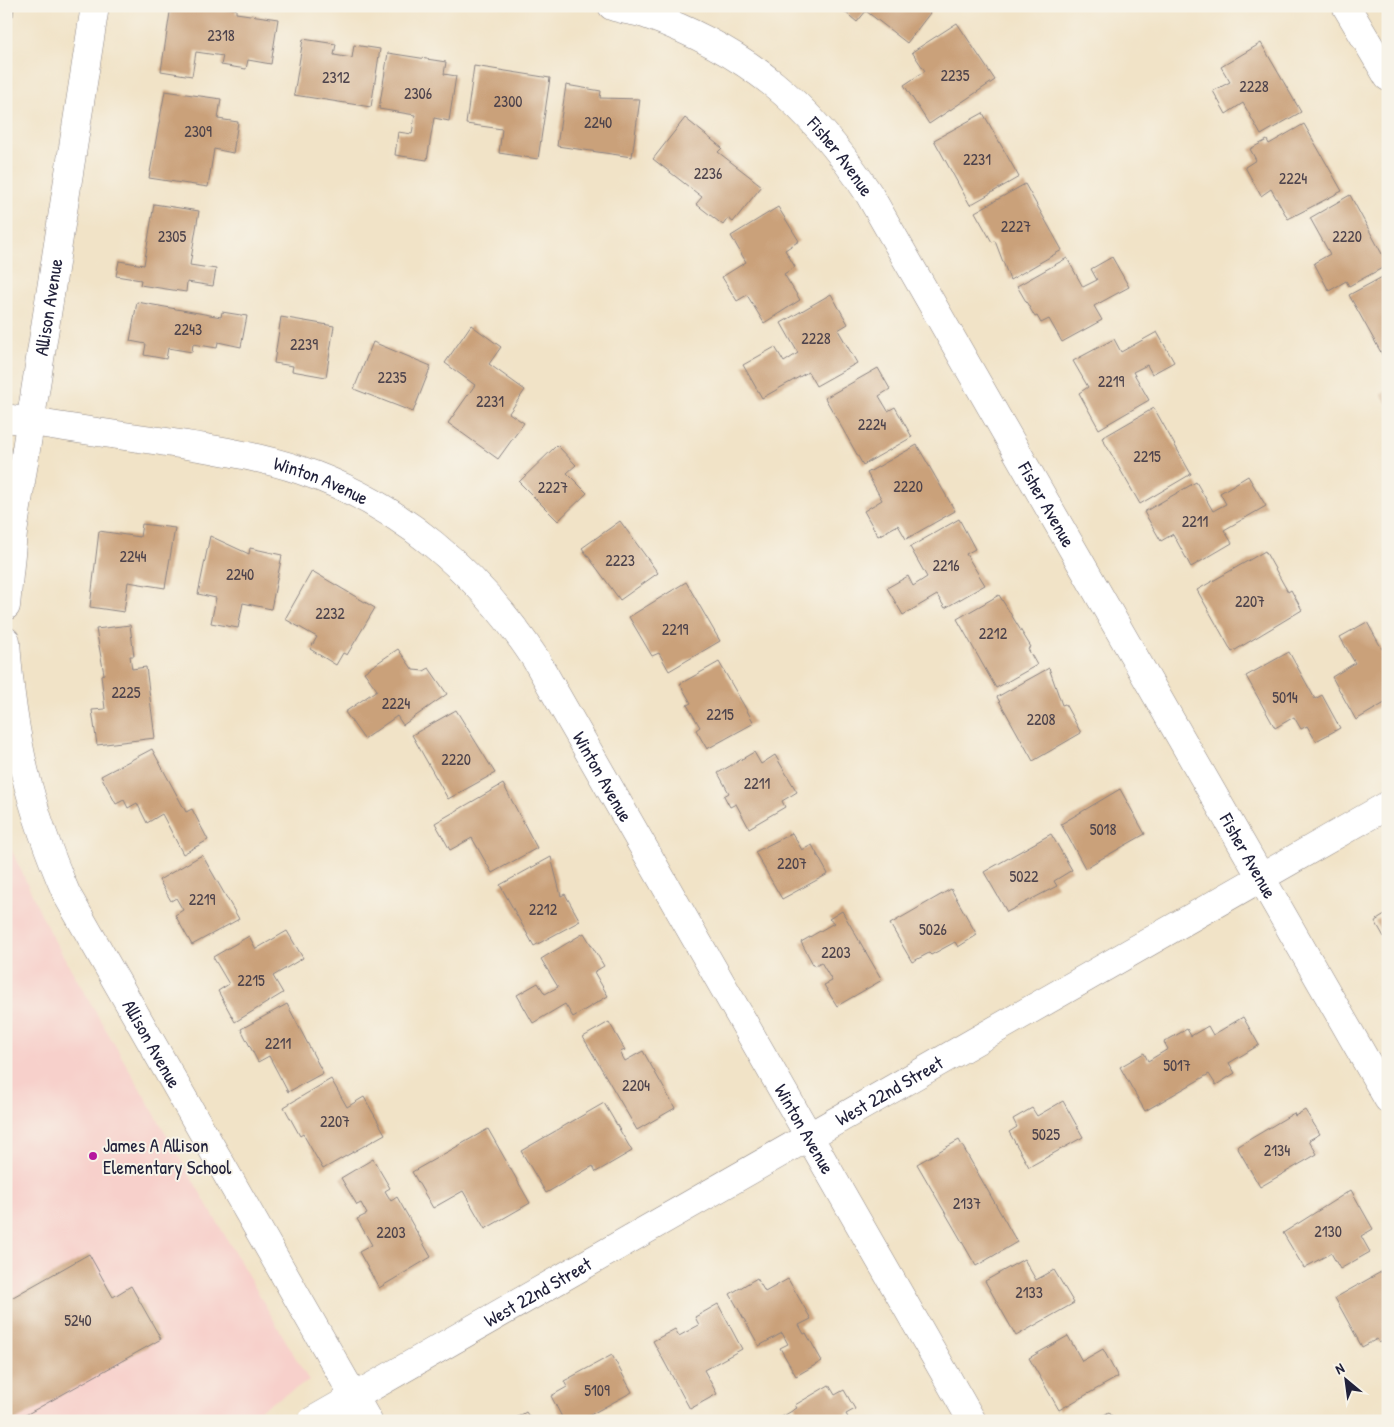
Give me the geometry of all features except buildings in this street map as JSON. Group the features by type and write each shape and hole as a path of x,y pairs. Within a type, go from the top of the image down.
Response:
{"street":[{"name":"Allison Avenue","path":"6,631 19,420 95,6"},
{"name":"Fisher Avenue","path":"612,6 644,14 686,31 737,57 785,93 836,145 869,194 1388,1099"},
{"path":"1347,7 1388,77"},
{"name":"Winton Avenue","path":"19,420 224,451 298,469 370,500 409,525 446,553 499,608 535,658 972,1421"},
{"name":"Allison Avenue","path":"6,641 12,711 26,784 45,841 67,895 368,1421"},
{"name":"West 22nd Street","path":"312,1421 1388,805"}],"shaded area":[{"name":"James A Allison Elementary School","path":"6,838 49,931 309,1381 240,1421 6,1421"}],"place":[{"name":"James A Allison Elementary School","path":"93,1156"}]}
